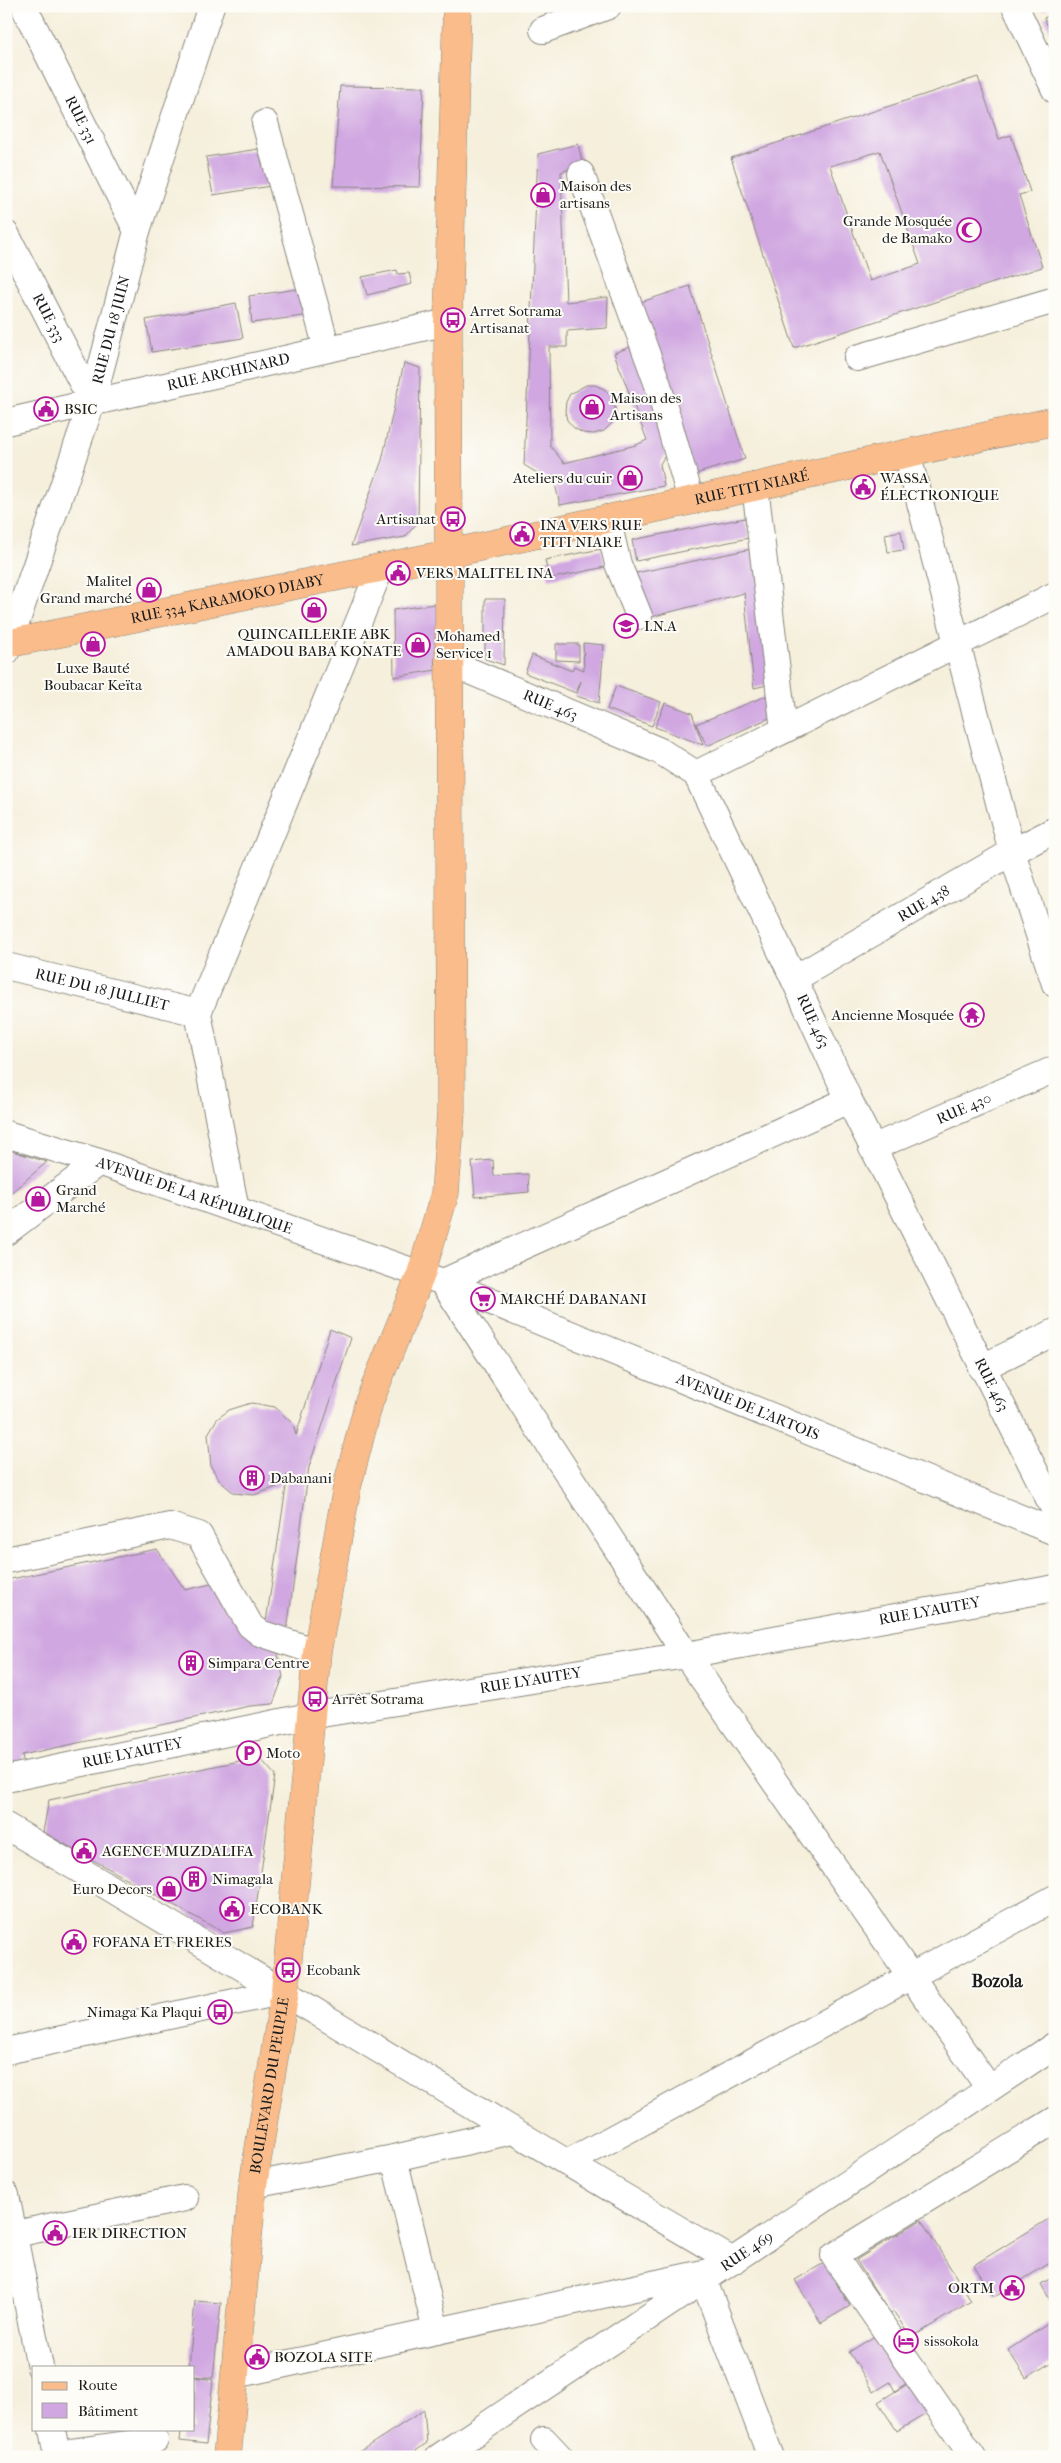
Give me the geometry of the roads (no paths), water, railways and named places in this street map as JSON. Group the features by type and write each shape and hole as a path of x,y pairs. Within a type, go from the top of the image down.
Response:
{"main road":[{"name":"BOULEVARD DU PEUPLE","path":"226,2457 253,2185 285,1991 309,1716 317,1652 348,1487 369,1402 432,1278 445,1193 452,1112 448,662 450,553 448,322 458,7"},
{"name":"RUE TITI NIARÉ","path":"450,553 1055,421"},
{"name":"RUE 334 KARAMOKO DIABY","path":"7,647 450,553"}],"street":[{"name":"RUE DU 18 JUIN","path":"7,647 92,402 136,231 211,6"},
{"path":"543,30 608,6"},
{"path":"1015,6 1055,90"},
{"name":"RUE 331","path":"22,12 136,231"},
{"path":"264,123 326,349"},
{"path":"581,174 658,385 691,500"},
{"name":"RUE 333","path":"6,234 92,402"},
{"path":"857,358 1055,300"},
{"name":"RUE ARCHINARD","path":"6,422 448,322"},
{"path":"907,453 1012,852 1055,984"},
{"path":"755,486 784,730"},
{"path":"607,518 618,564 639,616"},
{"path":"236,1210 198,1013 381,567"},
{"path":"696,774 1055,595"},
{"name":"RUE 463","path":"448,662 660,751 696,774 872,1148 981,1368 1055,1511"},
{"name":"RUE 438","path":"794,979 1012,852 1055,830"},
{"name":"RUE DU 18 JULLIET","path":"6,966 198,1013"},
{"name":"RUE 430","path":"872,1148 1055,1069"},
{"path":"849,1100 432,1278 686,1655 989,2088"},
{"name":"AVENUE DE LA RÉPUBLIQUE","path":"6,1134 99,1162 432,1278"},
{"path":"6,1232 99,1162"},
{"name":"AVENUE DE L'ARTOIS","path":"432,1278 1055,1532"},
{"path":"981,1368 1055,1332"},
{"path":"6,1560 170,1526 199,1534 250,1626 260,1633 317,1652"},
{"name":"RUE LYAUTEY","path":"6,1778 309,1716 686,1655 1055,1588"},
{"path":"6,1826 285,1991 567,2163 720,2270 771,2457"},
{"path":"567,2163 1055,1898"},
{"path":"6,2052 285,1991"},
{"name":"RUE 469","path":"439,2457 1055,2045"},
{"path":"973,2457 834,2256 1055,2120"},
{"path":"253,2185 394,2158 512,2131"},
{"path":"394,2158 436,2331"},
{"path":"6,2195 11,2236 40,2366"},
{"path":"11,2236 185,2198"},
{"path":"235,2375 720,2270"},
{"path":"55,2447 155,2442"}],"place":[{"name":"Maison des artisans","path":"543,195"},
{"name":"Grande Mosquée de Bamako","path":"969,230"},
{"name":"Arret Sotrama Artisanat","path":"453,320"},
{"name":"Maison des Artisans","path":"592,407"},
{"name":"BSIC","path":"46,409"},
{"name":"Ateliers du cuir","path":"630,478"},
{"name":"WASSA ÉLECTRONIQUE","path":"863,487"},
{"name":"Artisanat","path":"453,519"},
{"name":"INA VERS RUE TITI NIARE","path":"522,534"},
{"name":"VERS MALITEL INA","path":"398,573"},
{"name":"Malitel Grand marché","path":"149,590"},
{"name":"QUINCAILLERIE ABK AMADOU BABA KONATE","path":"314,610"},
{"name":"I.N.A","path":"626,626"},
{"name":"Luxe Bauté Boubacar Keïta","path":"93,644"},
{"name":"Mohamed Service 1","path":"418,645"},
{"name":"Ancienne Mosquée","path":"972,1015"},
{"name":"Grand Marché","path":"38,1199"},
{"name":"MARCHÉ DABANANI","path":"483,1299"},
{"name":"Dabanani","path":"252,1478"},
{"name":"Simpara Centre","path":"191,1663"},
{"name":"Arrêt Sotrama","path":"315,1699"},
{"name":"Moto","path":"249,1753"},
{"name":"AGENCE MUZDALIFA","path":"84,1851"},
{"name":"Nimagala","path":"194,1879"},
{"name":"Euro Decors","path":"169,1889"},
{"name":"ECOBANK","path":"232,1909"},
{"name":"FOFANA ET FRERES","path":"74,1942"},
{"name":"Ecobank","path":"288,1970"},
{"name":"Nimaga Ka Plaqui","path":"220,2012"},
{"name":"IER DIRECTION","path":"55,2233"},
{"name":"ORTM","path":"1012,2288"},
{"name":"sissokola","path":"906,2341"},
{"name":"BOZOLA SITE","path":"257,2357"}],"district":[{"name":"Bozola","path":"997,1981"}]}
